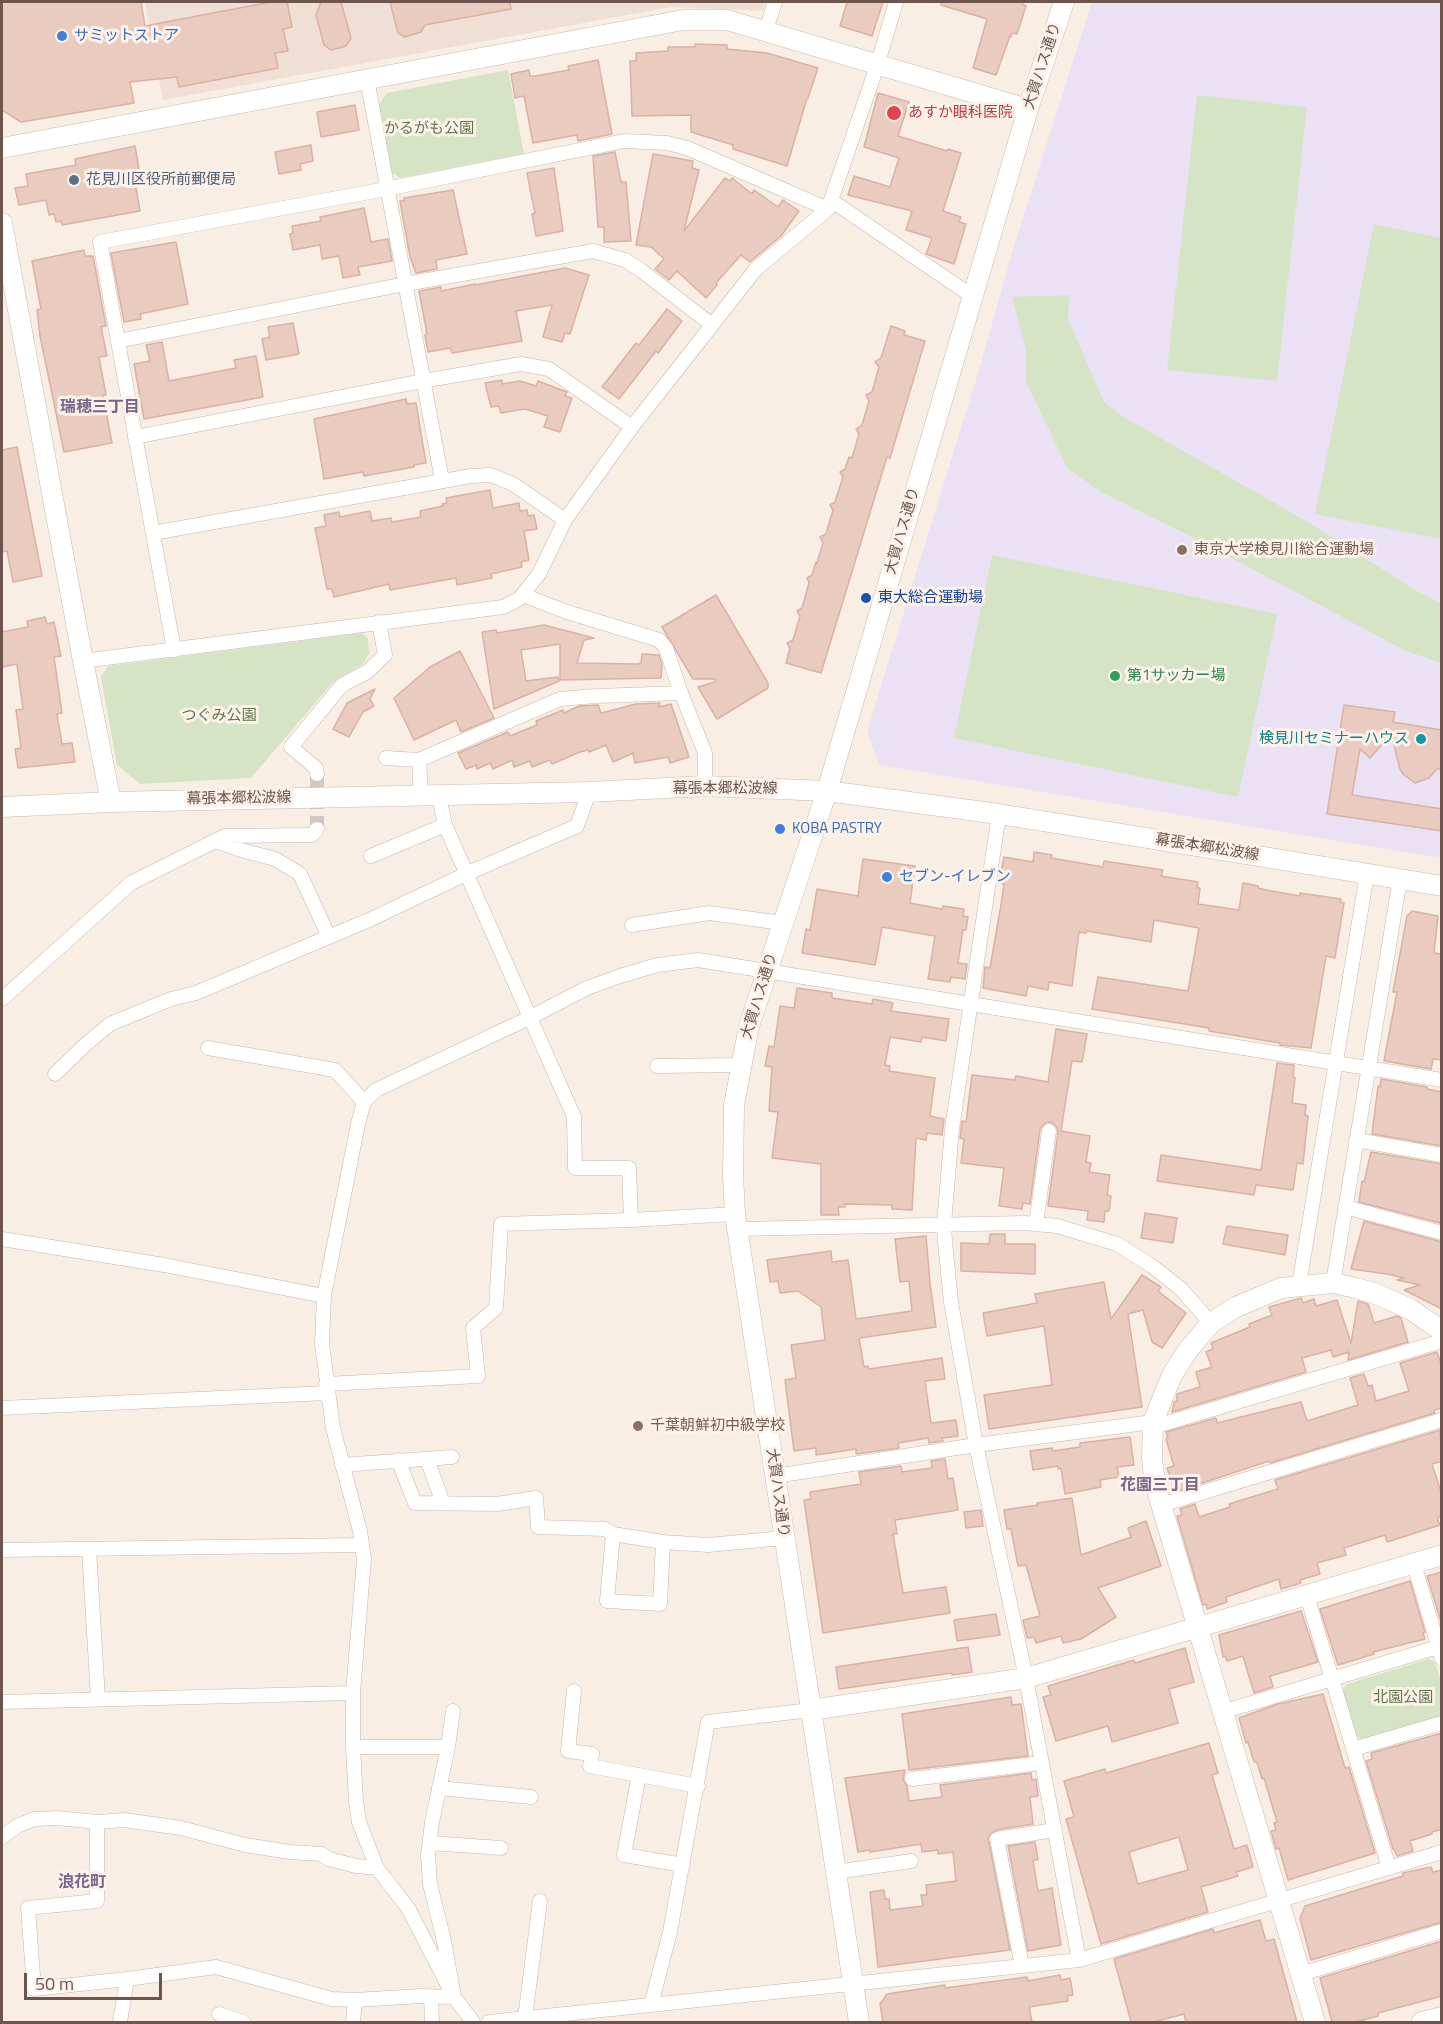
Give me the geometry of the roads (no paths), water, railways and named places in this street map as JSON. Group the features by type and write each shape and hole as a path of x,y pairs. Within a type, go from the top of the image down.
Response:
{"street":[{"path":"766,30 774,2"},
{"path":"83,661 503,607 523,595 539,574 565,520 632,427 711,325 756,269 830,205 896,2"},
{"name":"大賀ハス通り","path":"859,2022 736,1221 732,1175 734,1105 749,1026 827,791 1028,109 1064,2"},
{"path":"2,148 683,20 727,20 766,30 877,66 1028,109"},
{"path":"367,79 442,480"},
{"path":"174,650 100,242 386,189 624,141 667,143 687,148 830,205 972,296"},
{"path":"2,223 5,259 111,802"},
{"path":"118,341 405,284 593,251 625,260 711,325"},
{"path":"135,437 521,364 549,369 632,427"},
{"path":"153,533 471,476 491,476 513,484 565,520"},
{"path":"523,595 567,612 659,640 666,648 705,753 705,786"},
{"path":"317,774 316,768 291,747 342,685 367,672 385,655 379,622"},
{"path":"386,758 418,760 560,699 681,693"},
{"path":"418,760 430,796 468,873 529,1018 574,1117 575,1168 629,1168 631,1220"},
{"name":"幕張本郷松波線","path":"2,807 111,802 589,792 705,786 827,791 999,814 1442,886"},
{"path":"55,1074 84,1045 110,1024 171,999 196,993 577,826 589,792"},
{"path":"999,814 952,1129 944,1224 951,1302 976,1445 1026,1678 1079,1960"},
{"path":"370,856 446,825"},
{"path":"4,992 131,883 225,836 312,835 317,829"},
{"path":"215,841 275,859 300,874 328,937"},
{"path":"1299,1285 1367,874"},
{"path":"1333,1283 1400,879"},
{"path":"632,925 709,913 782,923"},
{"path":"1442,1080 698,960 657,965 587,988 376,1090 364,1102 324,1296 322,1344 333,1428 364,1559 353,1693 353,1747 359,1822 377,1868 408,1908 454,1996 480,2022 1079,1960 1442,1852"},
{"path":"208,1048 335,1070 364,1102"},
{"path":"657,1066 742,1065"},
{"path":"1036,1224 1049,1131"},
{"path":"1356,1140 1442,1155"},
{"path":"1345,1207 1442,1233"},
{"path":"2,1408 327,1388 478,1376 473,1328 496,1308 501,1224 631,1220 1057,1226 1117,1244 1152,1266 1181,1288 1211,1323"},
{"path":"2,1239 164,1265 324,1296"},
{"path":"1315,2022 1155,1484 1152,1458 1153,1425 1172,1375 1188,1350 1211,1323 1236,1307 1281,1288 1333,1283 1374,1293 1410,1309 1442,1331"},
{"path":"775,1476 976,1445 1153,1425 1442,1341"},
{"path":"1161,1505 1442,1420"},
{"path":"342,1465 452,1457"},
{"path":"427,1459 443,1503"},
{"path":"398,1460 415,1503 497,1504 536,1498 538,1527 605,1529 613,1534 663,1542 708,1545 783,1538"},
{"path":"613,1534 607,1601 660,1604 663,1542"},
{"path":"2,1550 362,1545"},
{"path":"89,1549 98,1699"},
{"path":"651,2005 670,1932 708,1722 811,1710 1026,1678 1442,1555"},
{"path":"1222,1712 1333,1679 1440,1653 1414,1564"},
{"path":"1307,1596 1389,1868"},
{"path":"574,1691 568,1751 592,1755 590,1766 698,1786"},
{"path":"2,1702 353,1693"},
{"path":"453,1711 428,1856 430,1884 454,1996"},
{"path":"1353,1749 1442,1723"},
{"path":"353,1747 448,1747"},
{"path":"912,1779 1041,1763"},
{"path":"639,1774 624,1855 683,1865"},
{"path":"439,1788 531,1797"},
{"path":"2,1837 17,1826 34,1819 57,1818 98,1822 124,1820 154,1823 246,1845 321,1854 329,1859 356,1866 377,1868"},
{"path":"98,1822 97,1901 28,1908 34,1989 216,1967 332,1999 454,1996"},
{"path":"1022,1966 997,1839 1054,1830"},
{"path":"430,1843 501,1848"},
{"path":"836,1872 911,1861"},
{"path":"525,2018 540,1901"},
{"path":"1301,1974 1442,1931"},
{"path":"120,2022 128,1979"},
{"path":"431,1997 432,2022"},
{"path":"353,2022 355,2000"},
{"path":"614,2008 616,2022"},
{"path":"219,2014 243,2022"},
{"path":"1422,2022 1442,2017"}],"tunnel":[{"path":"317,774 317,829"}],"place":[{"name":"サミットストア","path":"62,36"},
{"name":"あすか眼科医院","path":"894,113"},
{"name":"花見川区役所前郵便局","path":"74,180"},
{"name":"東京大学検見川総合運動場","path":"1182,550"},
{"name":"東大総合運動場","path":"866,598"},
{"name":"第1サッカー場","path":"1115,676"},
{"name":"検見川セミナーハウス","path":"1421,739"},
{"name":"KOBA PASTRY","path":"780,829"},
{"name":"セブン-イレブン","path":"887,877"},
{"name":"千葉朝鮮初中級学校","path":"638,1426"}],"district":[{"name":"瑞穂三丁目","path":"100,408"},
{"name":"花園三丁目","path":"1160,1486"},
{"name":"浪花町","path":"82,1883"}],"park label":[{"name":"かるがも公園","path":"429,129"},
{"name":"つぐみ公園","path":"219,716"},
{"name":"北園公園","path":"1403,1698"}]}
